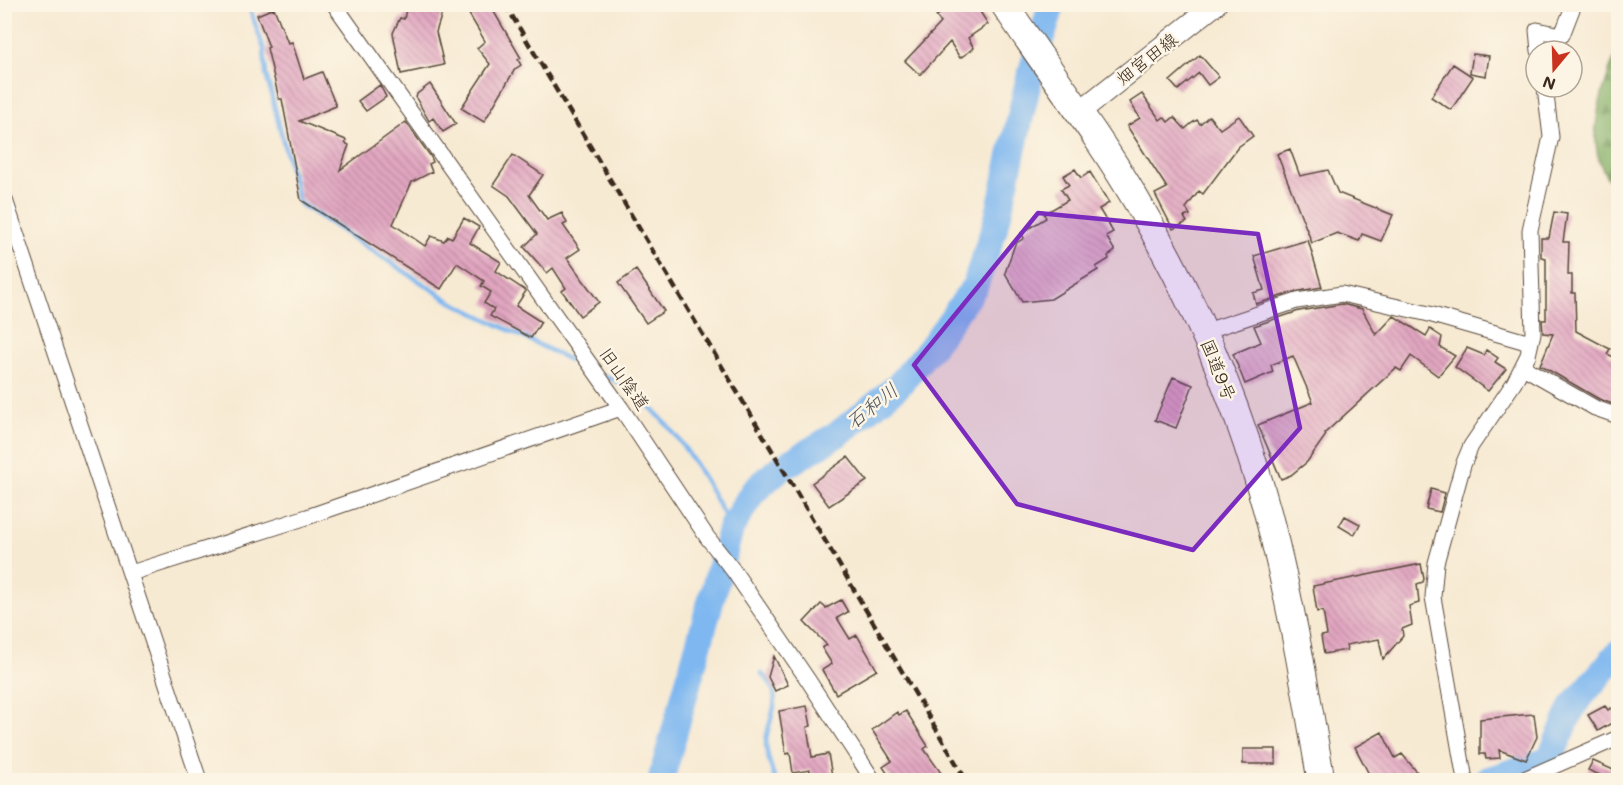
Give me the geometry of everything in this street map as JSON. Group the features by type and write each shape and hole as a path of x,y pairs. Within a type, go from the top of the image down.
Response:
{"highway":[{"name":"国道9号","path":"1004,4 1136,199 1203,332 1232,405 1267,511 1306,686 1321,780"}],"main road":[{"name":"畑宮田線","path":"1078,113 1216,4"}],"street":[{"name":"旧山陰道","path":"334,4 621,408 707,537 733,570 873,780"},
{"path":"1538,39 1537,30 1562,35 1574,4"},
{"path":"1465,780 1433,597 1434,575 1463,465 1472,446 1523,368 1533,333 1530,230 1551,137 1546,99"},
{"path":"4,197 199,780"},
{"path":"1203,332 1297,302 1342,294 1429,314 1530,344"},
{"path":"1523,368 1595,408 1618,416"},
{"path":"131,573 307,517 621,408"},
{"path":"1522,780 1618,738"}],"highlighted area":[{"path":"1038,213 1258,234 1300,428 1193,550 1017,504 914,365"}],"green space":[{"path":"1618,47 1618,191 1606,175 1598,158 1596,140 1600,102"}],"building":[{"path":"407,4 445,4 436,32 444,65 401,74 393,33 400,18 404,19"},
{"path":"463,4 508,4 494,12 521,58 518,60 521,65 515,69 484,122 461,108 490,64 477,48 485,41"},
{"path":"938,4 975,4 988,24 968,38 973,49 960,58 950,42 920,75 905,61 941,23 936,16 943,12"},
{"path":"274,8 288,43 292,42 304,79 322,72 336,106 299,121 346,140 345,143 349,145 340,170 406,122 431,157 433,162 429,164 432,172 412,182 393,224 425,246 431,236 444,241 448,236 452,238 464,218 479,227 470,243 501,262 496,271 526,291 516,306 541,322 531,338 490,316 494,309 484,303 491,292 481,286 484,281 457,263 441,289 301,200 282,99 279,99 267,48 269,47 257,15"},
{"path":"1473,54 1489,56 1486,76 1470,73"},
{"path":"1200,55 1219,77 1208,85 1199,73 1178,90 1170,81"},
{"path":"1453,64 1473,77 1451,110 1431,97"},
{"path":"430,84 456,124 443,132 433,118 429,121 416,98 417,94"},
{"path":"380,85 386,97 366,111 358,101"},
{"path":"1142,94 1160,120 1164,117 1168,122 1174,117 1185,129 1197,120 1200,124 1209,116 1220,129 1239,116 1253,136 1238,147 1203,194 1199,191 1186,208 1190,215 1184,217 1187,222 1173,229 1155,194 1167,188 1127,126 1140,118 1130,102"},
{"path":"1290,149 1300,176 1328,170 1338,193 1393,215 1381,241 1362,234 1359,241 1337,233 1312,243 1277,154"},
{"path":"513,155 543,175 529,195 547,220 562,213 567,223 563,225 580,249 567,258 599,302 580,316 562,291 566,288 553,268 547,273 524,247 537,234 509,196 493,185"},
{"path":"1075,169 1081,178 1090,172 1109,203 1099,209 1113,232 1106,236 1115,251 1108,256 1109,259 1096,267 1098,270 1051,299 1022,302 1005,273 1015,244 1024,238 1021,233 1046,218 1044,214 1068,200 1061,189 1069,185 1063,176"},
{"path":"1554,212 1567,214 1563,242 1569,242 1568,275 1572,275 1572,293 1575,293 1576,331 1610,349 1607,354 1618,359 1618,406 1599,399 1540,365 1553,334 1543,333 1542,320 1546,320 1546,258 1541,257 1541,238 1549,238"},
{"path":"1308,240 1322,287 1294,292 1256,304 1253,293 1264,290 1254,256"},
{"path":"636,270 664,311 646,323 618,283"},
{"path":"1342,304 1362,309 1376,335 1394,316 1426,336 1430,329 1442,337 1440,347 1455,356 1438,376 1411,356 1401,371 1396,368 1325,433 1326,435 1307,462 1291,475 1281,479 1258,425 1313,402 1293,356 1271,365 1273,372 1245,384 1233,354 1261,342 1254,326 1299,311"},
{"path":"1467,348 1484,355 1486,350 1498,358 1495,362 1506,369 1488,391 1455,367"},
{"path":"1173,377 1193,385 1176,428 1155,420"},
{"path":"848,457 867,481 829,506 812,483"},
{"path":"1431,489 1445,493 1440,512 1426,509"},
{"path":"1345,516 1360,524 1354,535 1339,526"},
{"path":"1421,564 1424,579 1423,582 1417,584 1419,603 1409,606 1412,625 1402,629 1403,636 1383,659 1379,639 1346,645 1347,650 1324,654 1321,636 1327,635 1323,611 1317,612 1313,586"},
{"path":"841,600 848,612 837,618 850,639 857,635 877,670 836,694 822,670 832,664 822,648 827,645 804,622 821,604 826,608"},
{"path":"774,656 788,685 775,691 768,677"},
{"path":"807,706 811,726 807,727 812,757 828,754 832,776 812,779 810,770 793,773 790,753 786,754 779,711"},
{"path":"1605,706 1608,710 1611,708 1617,720 1598,731 1588,715"},
{"path":"906,711 928,746 924,749 946,780 892,780 883,767 892,761 872,730 897,712 899,715"},
{"path":"1534,714 1537,737 1526,760 1499,750 1500,758 1486,759 1485,754 1480,754 1480,719"},
{"path":"1382,732 1395,758 1402,754 1417,772 1415,774 1420,780 1372,780 1355,747"},
{"path":"1243,749 1276,749 1276,764 1243,764"},
{"path":"1593,761 1616,771 1611,780 1588,770"}],"waterway":[{"path":"248,4 264,49 266,74 299,203 450,301 586,368"},
{"name":"石和川","path":"661,780 731,528 753,492 778,470 838,434 898,386 930,349 975,286 997,220 1028,83 1052,4"},
{"path":"605,376 627,388 664,421 694,462 731,528"},
{"path":"1487,780 1543,762 1551,756 1573,706 1618,653"},
{"path":"762,674 770,682 774,691 774,708 766,743 775,780"}],"railway":[{"path":"505,4 966,780"}]}
